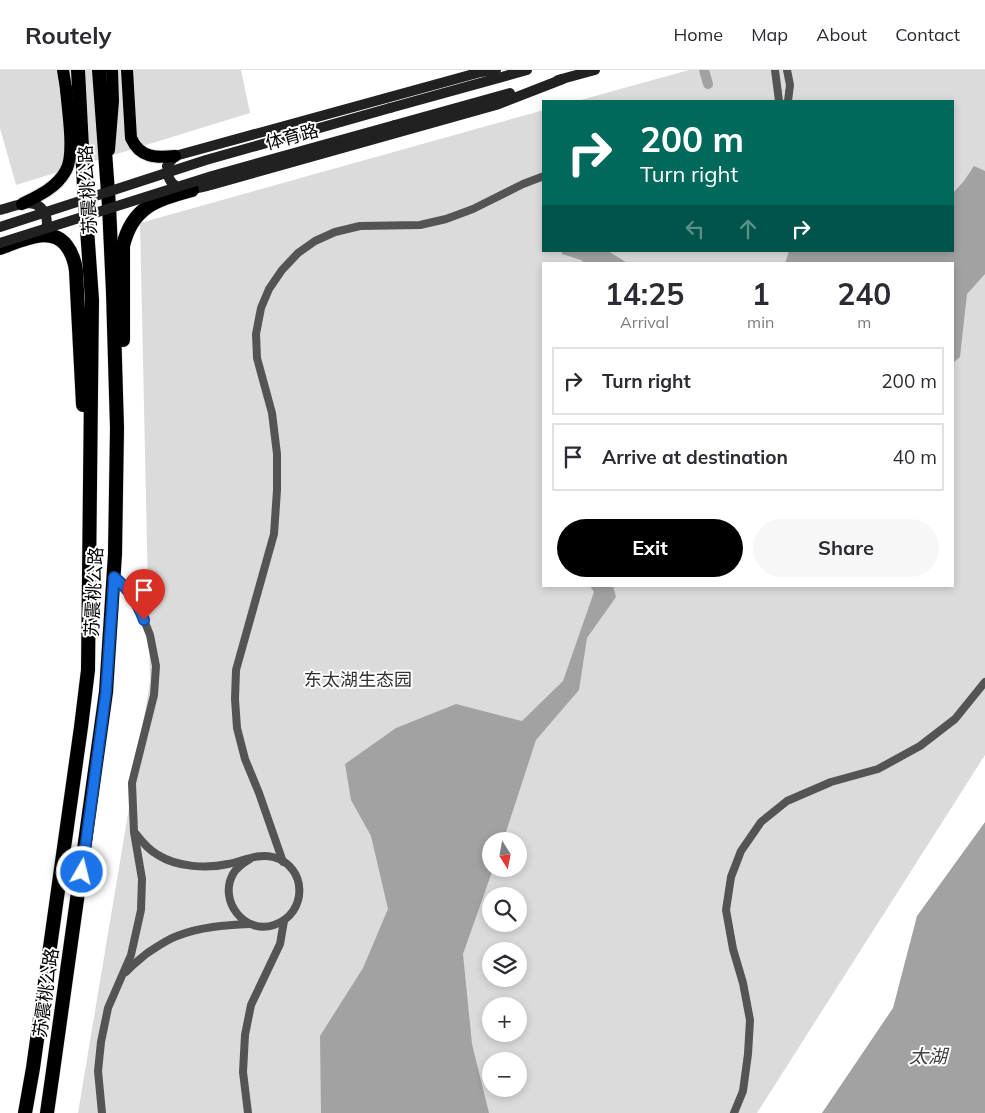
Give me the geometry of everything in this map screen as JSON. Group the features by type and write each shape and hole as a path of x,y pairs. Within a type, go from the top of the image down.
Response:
{"highway":[{"name":"苏震桃公路","path":"25,1113 86,693 89,644 92,300 78,70"},
{"name":"苏震桃公路","path":"47,1113 106,692 114,577 117,428 113,292 99,70"},
{"path":"116,470 123,414 123,246 126,234 146,207 157,200 173,194 192,190"},
{"path":"0,248 41,235 53,236 62,240 75,260 90,514"}],"main road":[{"path":"63,70 84,186"},
{"path":"106,175 114,101 112,70"},
{"path":"126,70 131,138 139,151 153,157 176,156 481,72 496,70"},
{"name":"体育路","path":"0,227 206,160 527,70"},
{"name":"体育路","path":"0,243 212,176 595,70"},
{"path":"176,156 167,166 169,178 182,189 192,190 496,105 563,79"},
{"path":"22,204 39,196 53,186 66,171 70,160 70,141 66,88"},
{"path":"0,210 22,204 37,204 44,211 47,226 41,235"}],"street":[{"path":"775,70 779,100"},
{"path":"787,70 790,85 788,100"},
{"path":"283,862 246,759 237,728 235,698 236,670 274,534 277,490 277,454 272,413 257,358 256,334 261,308 269,289 282,270 298,253 315,241 334,232 360,226 420,225 446,219 473,209 542,177"},
{"path":"102,1113 98,1072 101,1042 108,1008 131,955 141,910 142,879 134,832 132,783 154,695 156,666 150,634 138,606 123,584 114,577"},
{"path":"734,1113 743,1091 750,1020 726,910 730,877 741,851 761,822 787,801 831,782 878,769 920,746 955,719 985,682"},
{"path":"119,982 131,966 175,936 222,925 250,924 262,927 273,926 284,921 298,903 300,891 298,880 292,870 283,862 273,857 261,856 227,865 203,867 180,864 159,856 146,846 134,832"},
{"path":"250,859 240,865 233,875 229,886 229,898 233,909 240,918 250,924"},
{"path":"248,1113 243,1072 245,1036 252,1005 280,944 284,921"}],"green space":[{"path":"0,70 241,70 250,113 16,185 0,128"},
{"name":"东太湖生态园","path":"689,70 985,70 985,755 757,1113 78,1113 150,682 140,223 542,111 542,252 954,252 954,100 581,100"}],"water":[{"path":"974,166 985,171 985,274 967,294 960,357 954,362 954,262 786,262 789,252 954,252 954,192"},
{"path":"562,252 610,252 626,262 584,262 562,254"},
{"path":"591,587 613,587 616,597 587,638 579,690 536,740 506,832 482,832 482,878 490,878 487,887 482,887 482,900 463,954 472,1044 482,1085 482,1097 485,1097 489,1113 321,1113 320,1036 363,968 388,909 371,836 351,800 345,764 396,728 456,704 522,721 563,681 594,592"},
{"name":"太湖","path":"985,822 985,1113 822,1113 893,1008 917,916"}],"waterway":[{"path":"704,70 708,84"}],"route":[{"path":"82,872 106,692 114,577 123,584 138,606 144,620"}]}
